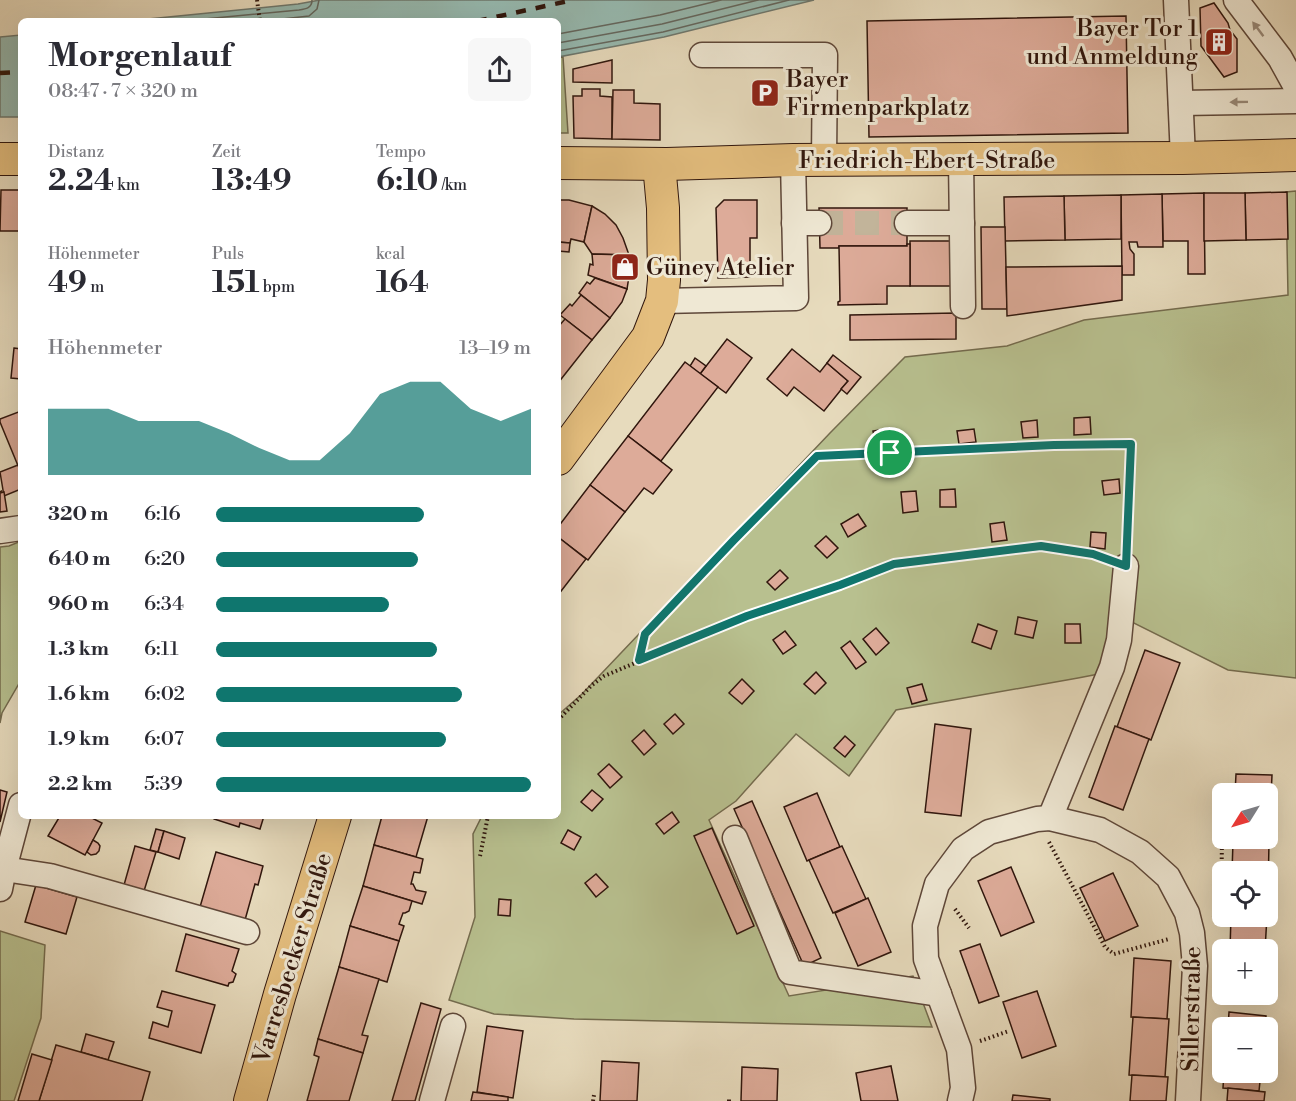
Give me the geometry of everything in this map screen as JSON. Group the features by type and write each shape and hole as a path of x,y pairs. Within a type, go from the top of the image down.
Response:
{"main road":[{"name":"Friedrich-Ebert-Straße","path":"561,163 1183,158 1296,154"},
{"path":"0,159 18,159"},
{"path":"561,455 648,337 662,301 663,208 659,164"},
{"name":"Varresbecker Straße","path":"250,1101 280,994 334,819"}],"street":[{"path":"1176,0 1183,158"},
{"path":"1236,0 1280,58 1296,87"},
{"path":"702,56 825,55 824,160"},
{"path":"1181,103 1296,101"},
{"path":"962,159 963,306"},
{"path":"662,301 796,298 793,160"},
{"path":"794,223 819,223"},
{"path":"907,223 962,223"},
{"path":"0,531 18,528"},
{"path":"1043,818 1112,667 1119,640 1126,566"},
{"path":"18,817 2,878 50,876 247,932"},
{"name":"Sillerstraße","path":"960,1101 963,1088 959,1048 926,959 925,926 937,884 963,849 990,832 1043,818 1100,830 1140,852 1168,878 1187,913 1192,933 1195,966 1188,1101"},
{"path":"735,838 790,972 939,994"},
{"path":"432,1101 453,1026"}],"path":[{"path":"257,0 260,18"},
{"path":"561,717 604,676 747,616 894,564 1041,546 1093,554 1126,566 1131,444 1054,445 817,456 645,634 639,660"},
{"path":"1043,818 1105,947 1114,954 1192,933 1221,912 1222,849"},
{"path":"480,856 487,819"},
{"path":"593,1101 594,1095"}],"green space":[{"path":"561,57 563,57 568,133 561,133"},
{"path":"1296,191 1296,678 1228,670 1126,619 1114,671 896,710 849,776 796,734 736,801 709,820 789,996 913,976 932,1027 574,1019 494,1014 449,1000 475,917 473,834 480,819 561,819 561,712 582,694 905,357 1007,346 1084,320 1288,295 1286,192"},
{"path":"18,542 18,685 2,713 0,723 0,547"},
{"path":"0,931 45,945 41,1018 14,1101 0,1101"}],"water":[{"path":"320,0 814,0 664,37 561,56 561,18 158,18"},
{"path":"18,35 18,117 0,117 0,37"}],"building":[{"name":"Bayer Tor 1 und Anmeldung","path":"1214,3 1237,39 1237,72 1224,77 1201,46 1200,8"},
{"path":"1126,16 1128,133 869,137 867,21"},
{"path":"612,60 612,83 573,82 573,69"},
{"path":"582,89 600,89 600,96 612,97 612,139 574,138 573,96 582,96"},
{"path":"613,90 634,90 634,103 660,104 660,140 612,139"},
{"path":"1,190 18,190 18,231 0,231"},
{"path":"1287,192 1288,239 1246,240 1245,193"},
{"path":"1204,193 1205,274 1188,274 1188,241 1163,241 1162,194"},
{"path":"1204,193 1245,193 1246,240 1204,241"},
{"path":"1162,194 1163,247 1138,247 1137,242 1129,242 1134,254 1134,275 1122,275 1121,195"},
{"path":"1121,195 1121,239 1065,240 1064,196"},
{"path":"1064,196 1065,240 1005,241 1004,197"},
{"path":"561,200 592,206 584,242 571,239 570,243 561,242"},
{"path":"724,200 757,200 757,238 750,238 750,277 718,278 716,208"},
{"path":"592,206 616,225 629,255 592,254 584,242"},
{"path":"819,208 907,208 907,246 820,248"},
{"path":"981,227 1005,227 1007,309 982,309"},
{"path":"910,241 956,241 956,286 910,286"},
{"path":"561,242 570,243 569,252 561,251"},
{"path":"910,244 910,286 887,286 887,304 838,305 840,301 839,246 907,246"},
{"path":"592,254 629,255 630,270 627,289 588,275 590,264 593,265"},
{"path":"1122,266 1122,300 1007,316 1006,267"},
{"path":"595,278 627,289 622,302 610,318 579,293 587,282 590,284"},
{"path":"581,295 610,318 592,340 561,316 570,304 572,306"},
{"path":"956,313 956,339 850,340 850,315"},
{"path":"565,319 592,340 561,379 561,324"},
{"path":"727,339 752,358 726,393 700,374"},
{"path":"14,348 18,349 18,379 11,378"},
{"path":"792,349 820,372 827,363 848,381 824,411 794,387 787,396 767,379"},
{"path":"833,355 861,377 847,394 841,389 848,381 827,363"},
{"path":"695,358 706,366 700,374 690,366"},
{"path":"685,362 718,387 661,461 628,436"},
{"path":"18,412 18,466 0,422 0,419"},
{"path":"1090,417 1091,434 1074,435 1074,418"},
{"path":"1037,420 1038,437 1023,438 1021,422"},
{"path":"890,428 892,442 876,445 873,431"},
{"path":"974,429 976,442 959,444 957,431"},
{"path":"628,436 672,470 653,494 644,488 625,512 590,485"},
{"path":"18,465 18,490 4,496 0,472"},
{"path":"1119,479 1120,493 1104,495 1102,481"},
{"path":"590,485 625,512 588,560 561,539 561,523"},
{"path":"955,489 956,507 940,507 940,490"},
{"path":"916,491 918,511 903,513 901,492"},
{"path":"4,492 7,511 0,512 0,493"},
{"path":"858,514 866,526 848,537 841,524"},
{"path":"1004,522 1007,540 992,542 990,524"},
{"path":"1091,532 1106,533 1105,549 1090,547"},
{"path":"826,536 838,548 827,558 815,546"},
{"path":"561,539 586,559 561,591"},
{"path":"780,570 788,578 775,590 767,582"},
{"path":"1018,617 1037,621 1033,638 1015,634"},
{"path":"978,624 997,631 991,649 972,642"},
{"path":"1065,624 1080,624 1081,643 1065,643"},
{"path":"876,628 889,643 876,655 863,639"},
{"path":"785,631 796,645 783,654 773,640"},
{"path":"850,641 866,662 856,669 841,648"},
{"path":"1145,650 1180,663 1151,740 1117,727"},
{"path":"816,672 826,683 815,694 804,684"},
{"path":"742,679 754,691 742,704 729,693"},
{"path":"922,684 927,700 912,704 907,688"},
{"path":"675,714 684,724 673,734 664,724"},
{"path":"935,724 971,729 961,816 925,812"},
{"path":"1115,726 1149,739 1123,810 1089,797"},
{"path":"644,730 656,744 644,755 632,741"},
{"path":"845,736 855,745 845,757 834,748"},
{"path":"609,764 622,777 610,788 598,774"},
{"path":"1236,774 1272,775 1272,783 1236,783"},
{"path":"0,790 7,792 0,822"},
{"path":"592,790 603,799 592,811 581,802"},
{"path":"817,793 840,847 807,861 784,807"},
{"path":"752,801 821,958 804,966 734,809"},
{"path":"672,812 679,822 664,834 656,824"},
{"path":"58,819 94,819 102,823 85,855 48,836"},
{"path":"214,819 263,819 260,829 240,823 239,827"},
{"path":"381,819 427,819 416,857 374,845"},
{"path":"712,828 754,926 737,934 694,836"},
{"path":"156,829 164,831 158,852 150,850"},
{"path":"568,830 581,837 574,850 561,843"},
{"path":"164,831 185,838 179,859 158,852"},
{"path":"93,840 100,846 96,854 91,855 87,852"},
{"path":"374,845 423,859 420,873 414,872 411,884 416,890 426,892 422,904 363,886"},
{"path":"135,846 156,852 144,891 124,885"},
{"path":"842,846 866,899 833,913 809,860"},
{"path":"1233,849 1269,849 1269,861 1232,861"},
{"path":"216,852 263,866 258,885 255,884 245,920 200,907"},
{"path":"1011,867 1034,922 1001,936 978,881"},
{"path":"1113,873 1138,926 1105,941 1080,888"},
{"path":"596,874 608,887 596,897 585,883"},
{"path":"36,885 77,897 66,934 25,922"},
{"path":"363,886 412,901 409,911 403,913 399,924 404,926 399,941 350,926"},
{"path":"868,898 891,952 858,966 835,913"},
{"path":"499,899 511,900 510,916 498,915"},
{"path":"350,926 399,941 387,982 339,967"},
{"path":"1231,927 1266,927 1266,939 1230,939"},
{"path":"186,934 239,949 232,971 236,974 233,982 228,986 176,971"},
{"path":"980,944 999,996 979,1003 960,951"},
{"path":"1134,958 1171,961 1167,1019 1131,1017"},
{"path":"339,967 379,979 362,1035 368,1036 363,1053 318,1039"},
{"path":"162,991 215,1005 201,1053 149,1038 153,1022 168,1027 172,1011 157,1007"},
{"path":"1037,991 1056,1046 1022,1058 1003,1002"},
{"path":"421,1003 441,1009 415,1101 392,1101"},
{"path":"1229,1012 1266,1016 1266,1017 1229,1017"},
{"path":"1133,1017 1169,1019 1165,1077 1129,1075"},
{"path":"487,1026 523,1031 513,1098 477,1092"},
{"path":"86,1034 114,1042 108,1060 81,1052"},
{"path":"318,1039 363,1053 349,1101 307,1101 319,1057 314,1055"},
{"path":"56,1045 150,1072 142,1101 39,1101"},
{"path":"32,1054 52,1060 39,1101 18,1101"},
{"path":"602,1061 639,1063 637,1101 600,1101"},
{"path":"891,1066 898,1101 861,1101 856,1073"},
{"path":"742,1067 778,1069 777,1101 741,1101"},
{"path":"1132,1075 1168,1077 1166,1101 1130,1101"},
{"path":"1223,1083 1260,1083 1259,1091 1223,1088"},
{"path":"1228,1088 1265,1092 1264,1101 1227,1101"},
{"path":"473,1092 508,1097 508,1101 471,1101"},
{"path":"1013,1095 1050,1099 1050,1101 1012,1101"}],"tunnel":[{"path":"819,223 907,223"}],"railway":[{"path":"491,18 573,0"},
{"path":"0,73 18,72"}],"place":[{"name":"Bayer Tor 1 und Anmeldung","path":"1219,42"},
{"name":"Bayer Firmenparkplatz","path":"765,93"},
{"name":"Güney Atelier","path":"625,267"}],"route":[{"path":"1131,444 1126,566 1093,554 1041,546 894,564 747,616 639,660 645,634 817,456 890,453 1054,445 1131,444"}]}
